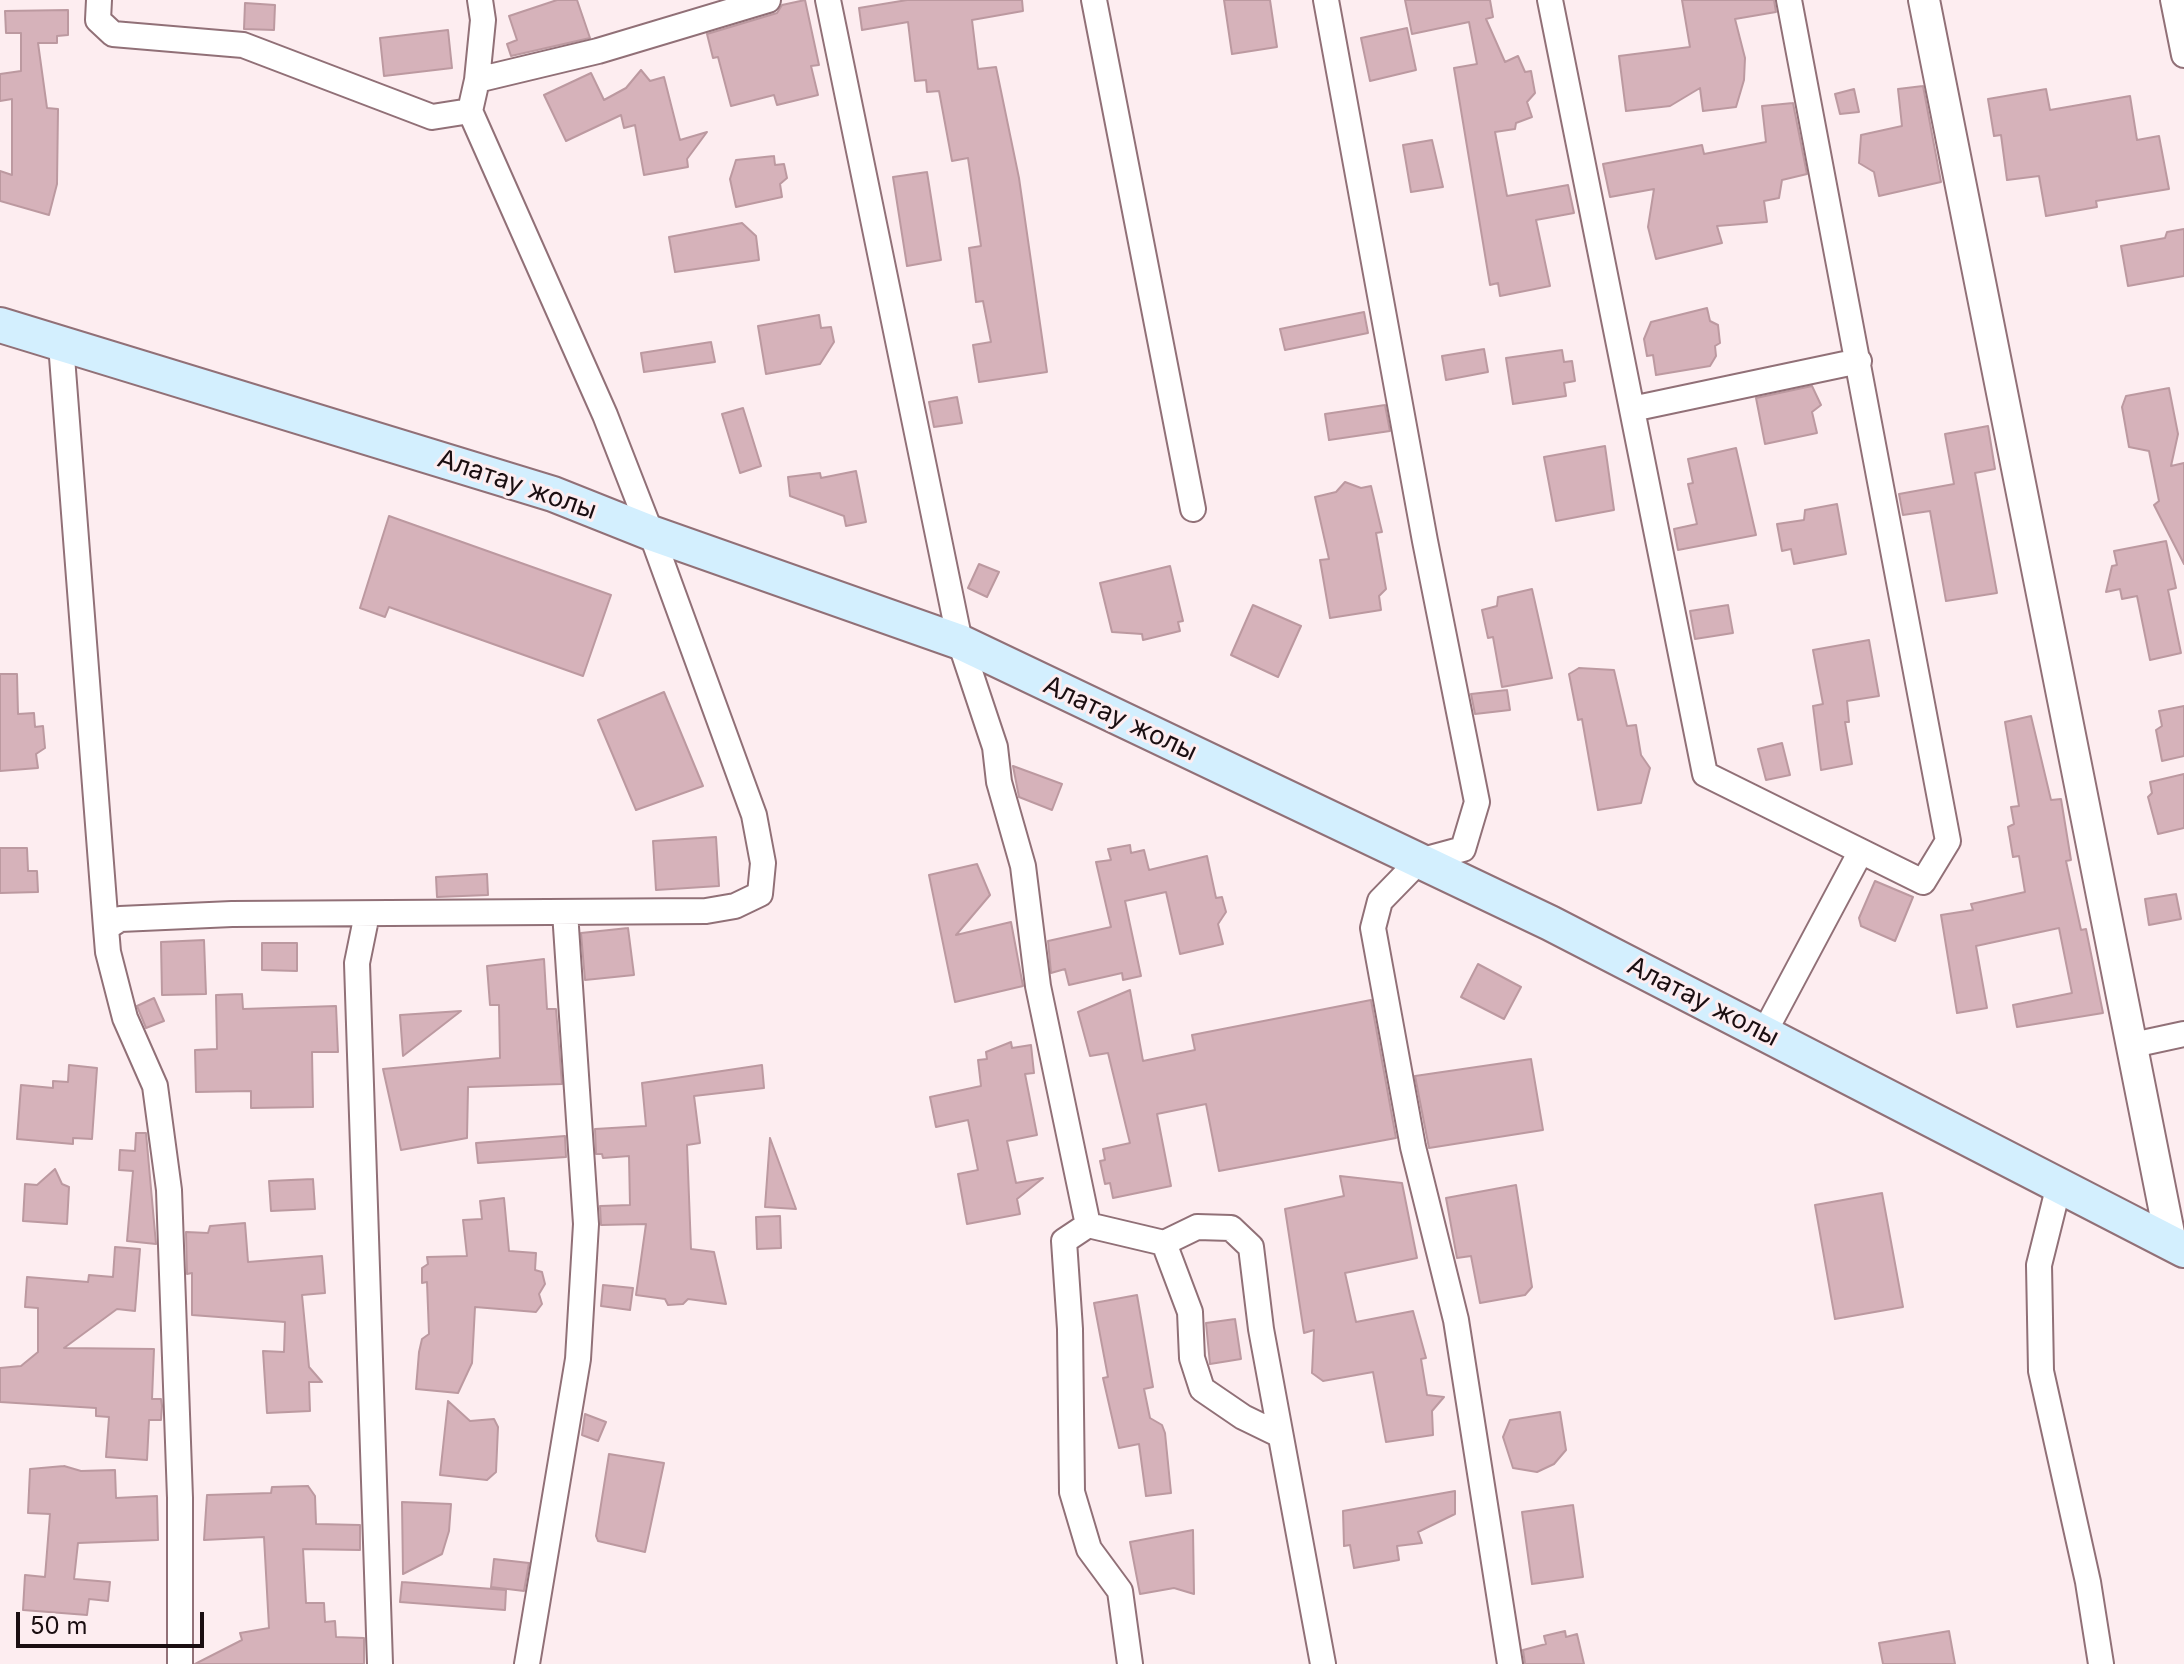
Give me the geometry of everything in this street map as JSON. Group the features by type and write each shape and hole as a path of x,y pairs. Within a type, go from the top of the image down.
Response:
{"main road":[{"name":"Алатау жолы","path":"0,325 553,494 651,533 960,642 1419,861 1764,1033 2178,1246"}],"street":[{"path":"99,0 98,20 113,34 243,45 432,117 470,111"},
{"path":"106,928 120,919 706,911 735,906 760,894 763,863 754,815 651,533 605,415 470,111 477,80 483,20 480,0"},
{"path":"477,80 598,51 768,0"},
{"path":"828,0 960,642 995,747 999,782 1023,866 1038,986 1088,1225"},
{"path":"1094,0 1193,509"},
{"path":"1326,0 1425,541 1477,802 1463,849 1419,861 1380,901 1373,928 1413,1147 1456,1320 1510,1664"},
{"path":"1550,0 1705,774 1923,882 1948,841 1789,0"},
{"path":"1924,0 2133,1045 2178,1246"},
{"path":"2173,0 2184,55"},
{"path":"61,344 108,952 125,1018 155,1086 169,1190 180,1498 180,1664"},
{"path":"1632,409 1859,361"},
{"path":"1764,1033 1860,853"},
{"path":"527,1664 578,1359 586,1224 565,912"},
{"path":"367,914 357,963 371,1289 380,1664"},
{"path":"2133,1045 2184,1034"},
{"path":"2059,1185 2039,1265 2041,1371 2079,1539 2101,1664"},
{"path":"1130,1664 1120,1591 1089,1549 1072,1492 1071,1359 1064,1241 1088,1225 1164,1243 1197,1227 1231,1228 1251,1247 1261,1329 1323,1664"},
{"path":"1164,1243 1190,1312 1192,1358 1202,1389 1243,1417 1280,1435"}],"building":[{"path":"557,0 577,0 590,38 511,56 507,44 517,40 509,16"},
{"path":"805,0 819,65 811,66 818,95 777,105 774,95 731,106 718,57 713,58 707,34 777,13 782,5"},
{"path":"907,0 1022,0 1023,11 972,20 978,69 996,67 1019,178 1047,372 979,382 973,345 991,342 983,301 976,302 969,248 981,246 968,158 952,161 939,91 927,92 926,80 915,81 908,22 862,30 859,8"},
{"path":"1224,0 1270,0 1277,47 1232,54"},
{"path":"1405,0 1490,0 1493,17 1486,19 1505,62 1518,56 1525,72 1531,71 1535,93 1527,102 1532,117 1516,123 1515,129 1495,132 1507,196 1568,185 1574,213 1536,220 1550,286 1500,296 1498,283 1490,285 1454,68 1477,64 1469,22 1412,34"},
{"path":"1682,0 1774,0 1776,12 1735,19 1745,58 1744,80 1736,107 1703,111 1700,88 1670,106 1626,111 1619,56 1690,47"},
{"path":"245,3 275,5 274,30 244,29"},
{"path":"68,10 68,35 57,36 57,43 38,43 47,108 58,109 57,184 49,215 0,201 0,171 12,175 12,99 0,101 0,74 21,71 21,33 6,33 5,11"},
{"path":"1407,28 1416,70 1370,81 1361,38"},
{"path":"448,30 452,68 384,76 380,38"},
{"path":"641,70 650,81 664,77 680,140 707,132 687,159 688,167 644,175 635,125 624,128 621,115 566,141 544,95 591,73 604,100 626,88"},
{"path":"1923,86 1941,182 1879,196 1874,172 1859,163 1861,135 1902,126 1898,89"},
{"path":"1854,89 1859,112 1840,114 1835,94"},
{"path":"2046,89 2050,110 2130,96 2137,140 2159,136 2169,189 2096,201 2097,207 2046,216 2039,176 2007,180 2001,135 1994,136 1988,99"},
{"path":"1793,103 1807,174 1782,180 1779,198 1764,201 1767,222 1717,226 1722,243 1656,259 1648,227 1654,189 1610,197 1603,164 1702,145 1704,154 1766,142 1762,106"},
{"path":"1432,140 1443,187 1411,192 1403,145"},
{"path":"774,156 775,165 784,164 787,178 780,184 782,197 736,207 730,179 736,160"},
{"path":"927,172 941,260 907,266 893,177"},
{"path":"742,223 756,236 759,260 675,272 669,237"},
{"path":"2184,229 2184,276 2128,286 2121,246 2165,238 2167,232"},
{"path":"1707,308 1710,321 1718,325 1720,343 1715,346 1716,356 1710,366 1656,375 1653,355 1647,356 1644,339 1651,322"},
{"path":"1364,312 1368,333 1285,350 1280,329"},
{"path":"819,315 821,328 831,327 834,342 820,364 766,374 758,326"},
{"path":"711,342 715,362 644,372 641,353"},
{"path":"1484,349 1488,372 1446,380 1442,356"},
{"path":"1562,350 1564,362 1572,361 1575,381 1564,383 1566,396 1513,404 1506,358"},
{"path":"1812,386 1821,405 1812,412 1817,433 1765,444 1756,398"},
{"path":"2169,388 2178,434 2171,466 2184,463 2184,564 2154,505 2159,501 2149,451 2129,447 2122,407 2126,396"},
{"path":"957,397 962,423 934,427 929,402"},
{"path":"1385,405 1390,431 1329,440 1325,414"},
{"path":"743,408 761,466 740,473 722,414"},
{"path":"1988,426 1995,469 1975,473 1997,593 1946,601 1930,511 1903,515 1899,494 1954,484 1945,434"},
{"path":"1605,446 1614,510 1556,521 1544,457"},
{"path":"1736,448 1756,535 1678,550 1674,529 1697,524 1688,484 1693,483 1688,459"},
{"path":"856,471 866,522 846,526 844,516 790,496 788,477 820,473 821,478"},
{"path":"1345,482 1361,488 1371,486 1382,532 1376,533 1386,589 1379,596 1381,610 1330,618 1320,560 1329,559 1315,497 1336,492"},
{"path":"1837,504 1846,554 1794,564 1791,549 1782,551 1777,524 1804,520 1805,510"},
{"path":"389,516 611,595 583,676 389,607 385,617 360,608"},
{"path":"2166,541 2176,588 2168,590 2181,653 2150,660 2137,596 2122,599 2120,589 2106,592 2112,566 2117,565 2114,551"},
{"path":"979,564 999,572 987,597 968,588"},
{"path":"1170,566 1183,621 1178,622 1180,631 1143,640 1142,634 1112,632 1100,583"},
{"path":"1532,589 1552,678 1502,687 1493,637 1488,638 1482,610 1497,606 1498,597"},
{"path":"1253,605 1301,626 1278,677 1231,655"},
{"path":"1728,605 1733,633 1695,639 1690,611"},
{"path":"1869,640 1879,696 1847,701 1849,722 1845,722 1852,764 1821,770 1813,706 1823,704 1813,650"},
{"path":"1579,668 1614,670 1627,726 1636,725 1641,755 1650,768 1641,803 1598,810 1582,719 1578,720 1569,674"},
{"path":"0,674 17,674 18,714 34,713 35,727 43,726 45,748 36,754 38,768 0,771"},
{"path":"1507,690 1510,710 1475,714 1471,694"},
{"path":"664,692 703,786 636,810 598,720"},
{"path":"2184,706 2184,756 2162,761 2156,730 2162,726 2159,711"},
{"path":"2031,716 2051,800 2061,799 2071,860 2066,861 2081,930 2086,929 2103,1013 2017,1027 2013,1005 2072,993 2059,928 1976,946 1987,1008 1957,1013 1941,915 1973,910 1971,904 2025,892 2019,856 2013,857 2008,827 2014,824 2011,807 2019,806 2005,722"},
{"path":"1782,743 1790,775 1766,780 1758,749"},
{"path":"1013,766 1062,784 1052,810 1019,797"},
{"path":"2184,774 2184,828 2158,834 2148,797 2152,793 2150,782"},
{"path":"716,837 719,886 656,890 653,841"},
{"path":"1130,845 1131,853 1144,850 1149,870 1207,856 1216,898 1222,897 1226,912 1218,924 1223,944 1180,954 1166,892 1125,901 1141,976 1123,980 1122,973 1069,985 1065,969 1051,973 1048,941 1111,927 1096,862 1111,860 1108,849"},
{"path":"0,848 27,848 28,871 37,871 38,892 0,893"},
{"path":"977,864 990,895 956,935 1011,922 1023,986 955,1002 929,875"},
{"path":"487,874 488,895 437,897 436,877"},
{"path":"1875,881 1913,897 1895,941 1861,926 1859,918"},
{"path":"2176,894 2181,919 2149,925 2145,899"},
{"path":"628,928 634,975 585,980 581,933"},
{"path":"204,940 206,994 162,995 161,942"},
{"path":"262,943 297,943 297,971 262,970"},
{"path":"544,959 547,1009 556,1009 562,1084 468,1087 467,1138 401,1150 383,1069 500,1058 499,1005 490,1005 487,966"},
{"path":"1478,964 1521,987 1504,1019 1461,997"},
{"path":"1130,990 1143,1061 1195,1050 1192,1035 1371,1000 1396,1138 1219,1171 1206,1104 1157,1114 1171,1186 1113,1198 1110,1183 1105,1184 1100,1161 1105,1160 1103,1149 1130,1143 1108,1053 1090,1056 1078,1012"},
{"path":"242,994 243,1009 336,1006 338,1052 312,1052 313,1107 251,1108 251,1091 196,1092 195,1050 217,1049 216,995"},
{"path":"154,998 164,1021 146,1028 137,1006"},
{"path":"461,1011 403,1056 400,1015"},
{"path":"1011,1042 1012,1048 1031,1045 1034,1073 1025,1074 1037,1135 1007,1141 1016,1183 1043,1178 1017,1199 1020,1214 967,1224 958,1174 978,1170 968,1120 936,1127 930,1097 981,1086 978,1060 987,1059 986,1052"},
{"path":"1531,1059 1543,1130 1429,1148 1415,1076"},
{"path":"69,1065 97,1068 92,1139 73,1138 73,1144 17,1139 21,1085 53,1088 53,1081 68,1082"},
{"path":"762,1065 764,1088 694,1096 700,1143 687,1145 691,1249 714,1252 726,1304 688,1299 683,1304 668,1305 665,1299 636,1295 646,1224 601,1225 600,1206 630,1205 629,1156 603,1158 602,1154 596,1154 595,1129 646,1126 642,1083"},
{"path":"136,1133 146,1133 156,1244 127,1241 133,1171 119,1170 120,1150 135,1151"},
{"path":"565,1136 566,1157 478,1163 476,1143"},
{"path":"770,1138 796,1209 765,1207"},
{"path":"55,1169 62,1184 69,1187 67,1224 23,1221 25,1184 37,1185"},
{"path":"1340,1176 1402,1183 1417,1258 1345,1273 1356,1322 1413,1311 1426,1358 1421,1359 1427,1395 1444,1397 1432,1411 1433,1435 1386,1442 1373,1372 1323,1381 1312,1373 1314,1330 1304,1333 1285,1209 1344,1196"},
{"path":"313,1179 315,1209 271,1211 269,1181"},
{"path":"1516,1185 1532,1287 1525,1295 1480,1303 1471,1256 1457,1258 1446,1198"},
{"path":"1882,1193 1903,1307 1835,1319 1815,1205"},
{"path":"504,1198 509,1251 536,1253 535,1270 542,1272 545,1284 539,1294 542,1304 536,1312 475,1307 472,1363 458,1393 416,1389 422,1339 429,1334 427,1282 422,1283 422,1268 428,1264 427,1257 467,1256 463,1220 482,1219 480,1201"},
{"path":"780,1216 781,1248 757,1249 756,1217"},
{"path":"245,1223 248,1262 322,1256 325,1293 302,1295 309,1367 322,1382 309,1382 310,1411 267,1413 263,1351 284,1352 285,1322 192,1315 192,1273 187,1274 186,1232 208,1233 210,1226"},
{"path":"115,1247 140,1249 135,1311 117,1309 64,1348 154,1349 152,1399 161,1399 162,1406 161,1420 149,1420 147,1460 106,1457 109,1417 96,1416 96,1408 0,1402 0,1368 21,1366 38,1352 38,1308 25,1307 27,1277 88,1282 89,1275 113,1277"},
{"path":"603,1285 633,1288 630,1310 601,1306"},
{"path":"1137,1295 1153,1387 1144,1389 1150,1418 1162,1425 1165,1433 1171,1493 1146,1496 1139,1444 1119,1448 1103,1378 1108,1377 1094,1303"},
{"path":"1235,1319 1241,1359 1210,1364 1206,1323"},
{"path":"448,1401 470,1421 494,1419 498,1427 496,1472 487,1480 440,1475"},
{"path":"1560,1412 1566,1450 1554,1464 1537,1472 1513,1468 1503,1437 1510,1420"},
{"path":"585,1414 606,1422 598,1441 582,1435"},
{"path":"609,1454 664,1463 645,1552 598,1541 596,1536"},
{"path":"64,1466 81,1471 115,1470 116,1498 157,1496 158,1540 78,1543 74,1579 110,1582 108,1601 89,1599 87,1615 23,1610 25,1575 45,1577 50,1514 28,1513 30,1469"},
{"path":"308,1486 315,1496 316,1524 360,1525 360,1550 303,1549 306,1603 324,1603 325,1622 335,1621 336,1637 364,1638 364,1664 195,1664 242,1640 240,1633 269,1628 264,1537 204,1540 207,1495 271,1493 272,1487"},
{"path":"1455,1491 1455,1514 1418,1532 1422,1543 1397,1546 1399,1560 1354,1568 1350,1545 1344,1546 1343,1511"},
{"path":"402,1502 451,1504 449,1531 442,1554 403,1574"},
{"path":"1573,1505 1583,1577 1532,1584 1522,1512"},
{"path":"1193,1530 1194,1594 1174,1588 1140,1594 1130,1542"},
{"path":"494,1559 529,1563 524,1591 491,1587"},
{"path":"402,1582 506,1590 505,1610 400,1602"},
{"path":"1565,1631 1566,1637 1577,1634 1584,1664 1525,1664 1523,1650 1546,1644 1544,1636"},
{"path":"1949,1631 1955,1664 1883,1664 1879,1643"}]}
